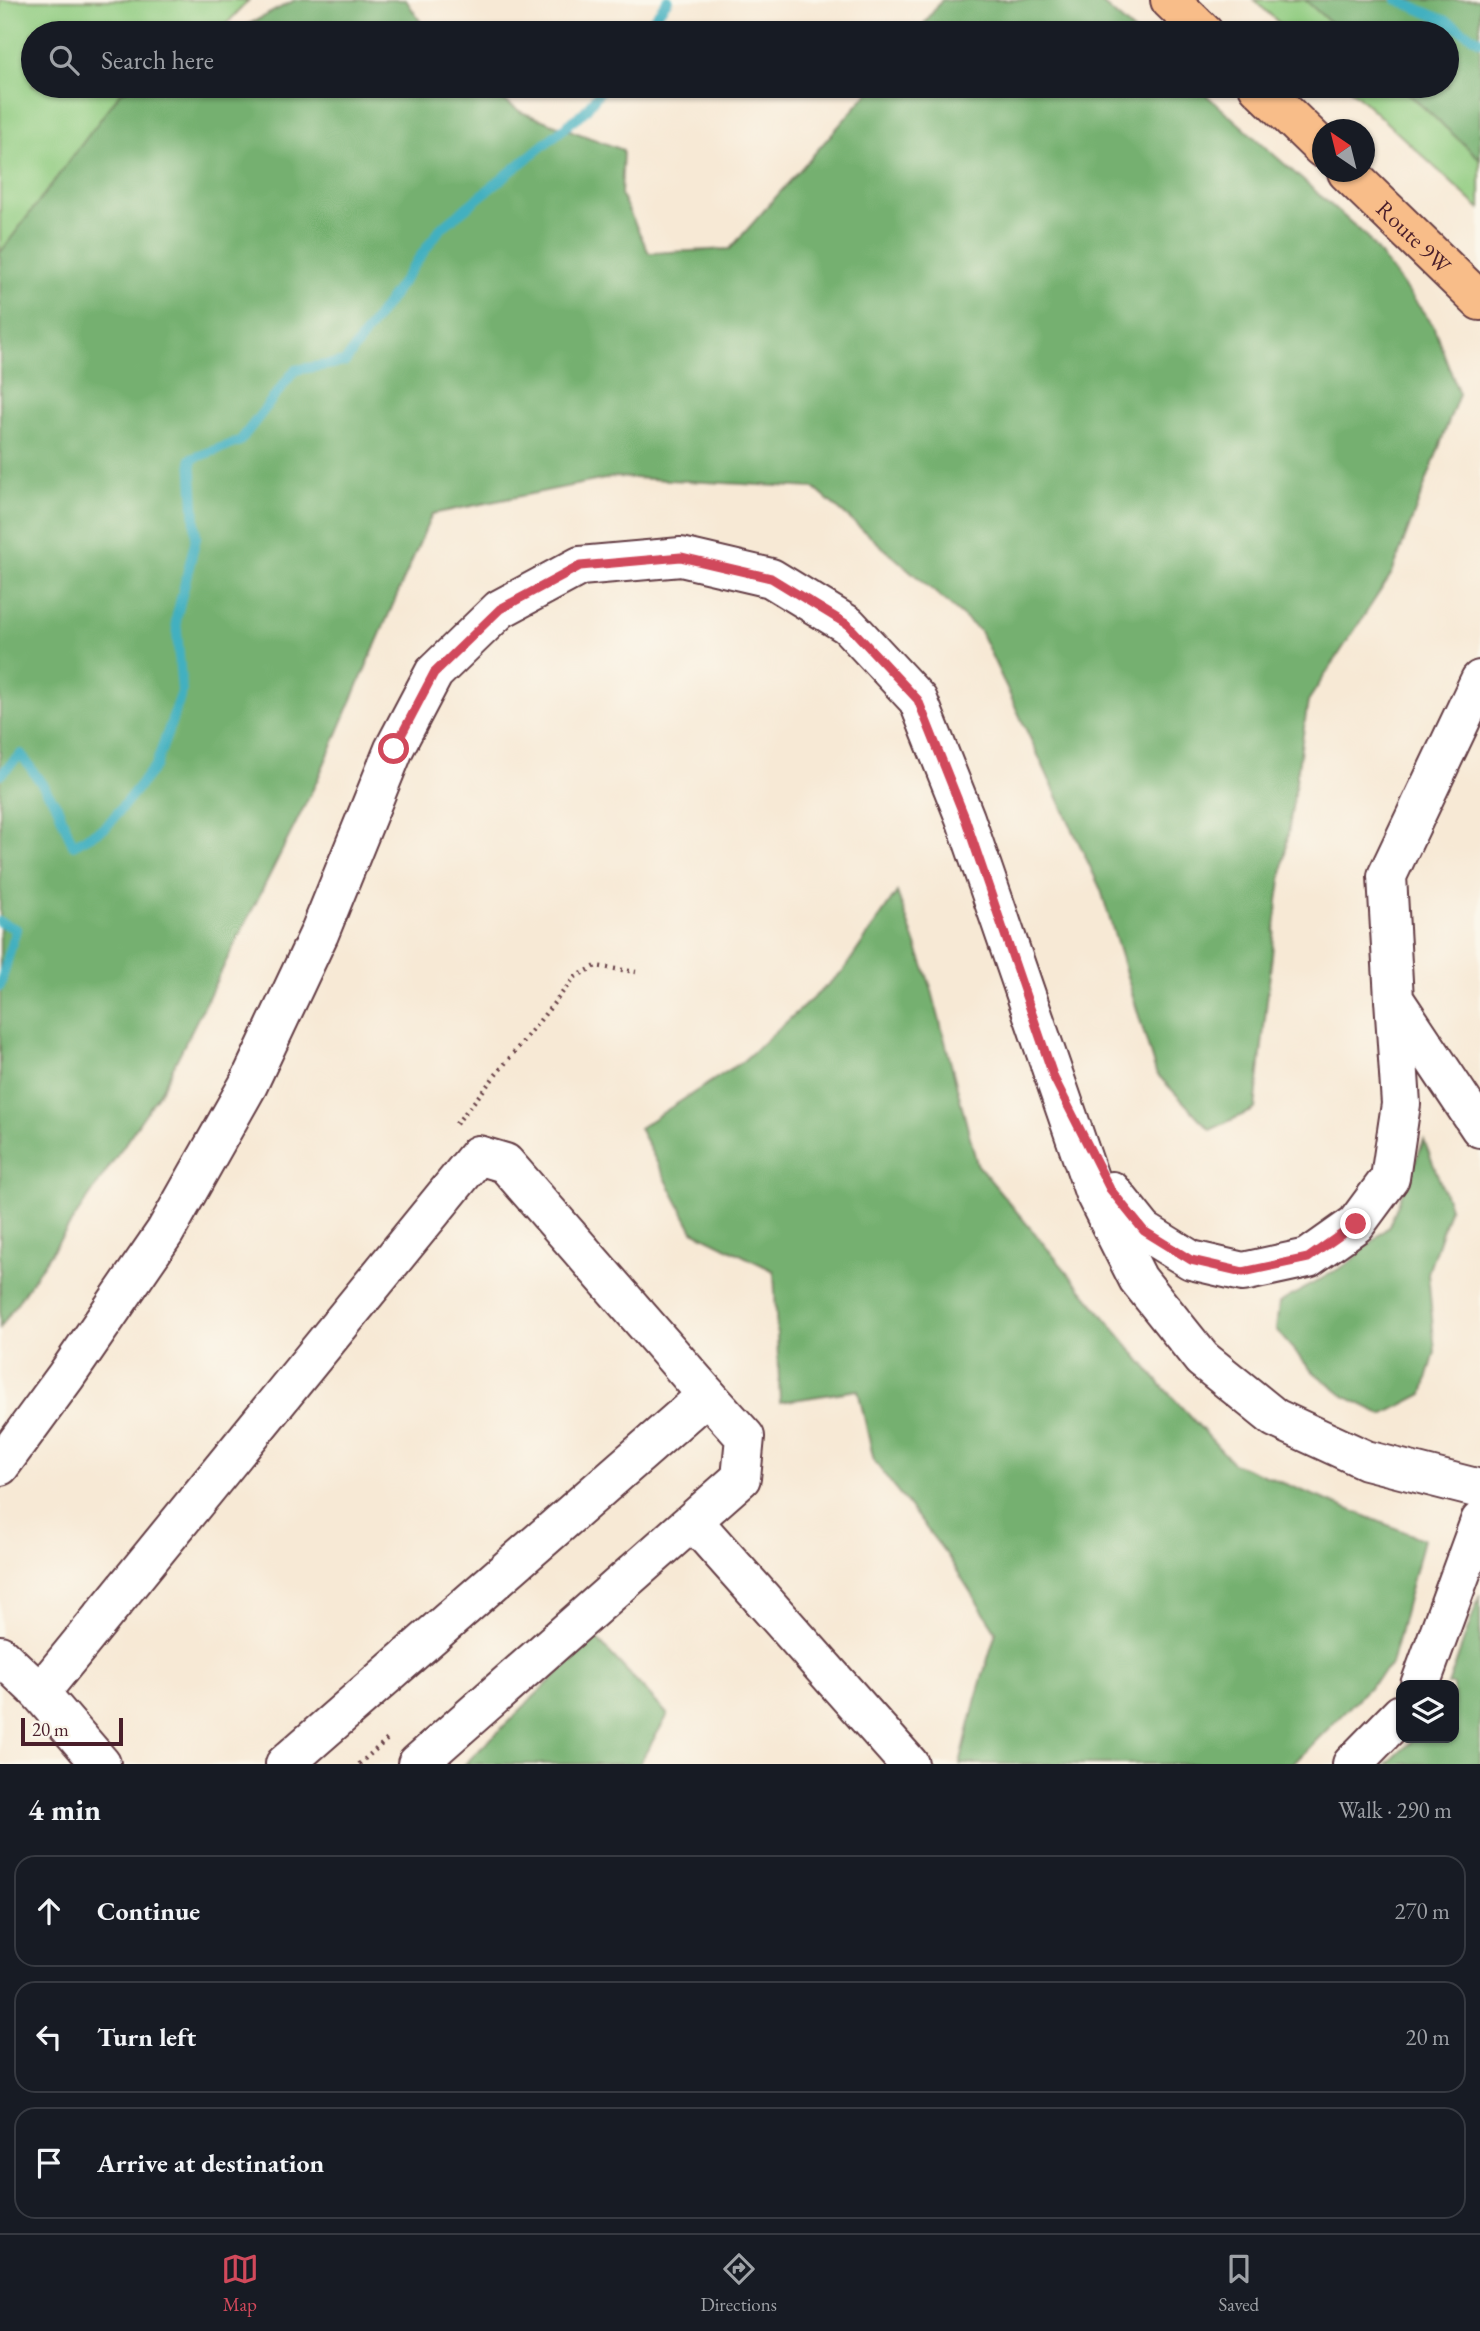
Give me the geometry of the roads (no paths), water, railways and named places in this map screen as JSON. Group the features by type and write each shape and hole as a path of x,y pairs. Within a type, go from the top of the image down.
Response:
{"main road":[{"path":"1170,0 1192,21"},
{"path":"1270,98 1312,138"},
{"name":"Route 9W","path":"1357,182 1480,301"}],"lane":[{"path":"0,1466 165,1232 248,1085 319,934 394,749 434,673 500,609 580,566 681,557 771,578 848,625 918,700 965,818 1094,1192 1138,1279 1202,1359 1275,1418 1366,1460 1480,1489"},
{"path":"1054,1078 1110,1189 1144,1231 1191,1260 1243,1272 1308,1258 1356,1224 1390,1178 1401,1104 1387,876 1480,680"},
{"path":"1394,999 1480,1128"},
{"path":"40,1693 478,1156 505,1163 745,1437 741,1478 417,1764"},
{"path":"285,1764 707,1395"},
{"path":"693,1521 909,1764"},
{"path":"1422,1680 1480,1521"},
{"path":"0,1655 40,1693 100,1764"},
{"path":"1352,1764 1396,1719"}],"waterway":[{"path":"652,21 668,0"},
{"path":"1397,0 1447,21"},
{"path":"1459,28 1480,41"},
{"path":"0,775 21,754 57,806 73,845 106,827 156,765 182,692 176,619 196,538 191,459 240,441 295,370 345,362 440,229 585,111 595,98"},
{"path":"0,922 16,929 0,986"}]}
